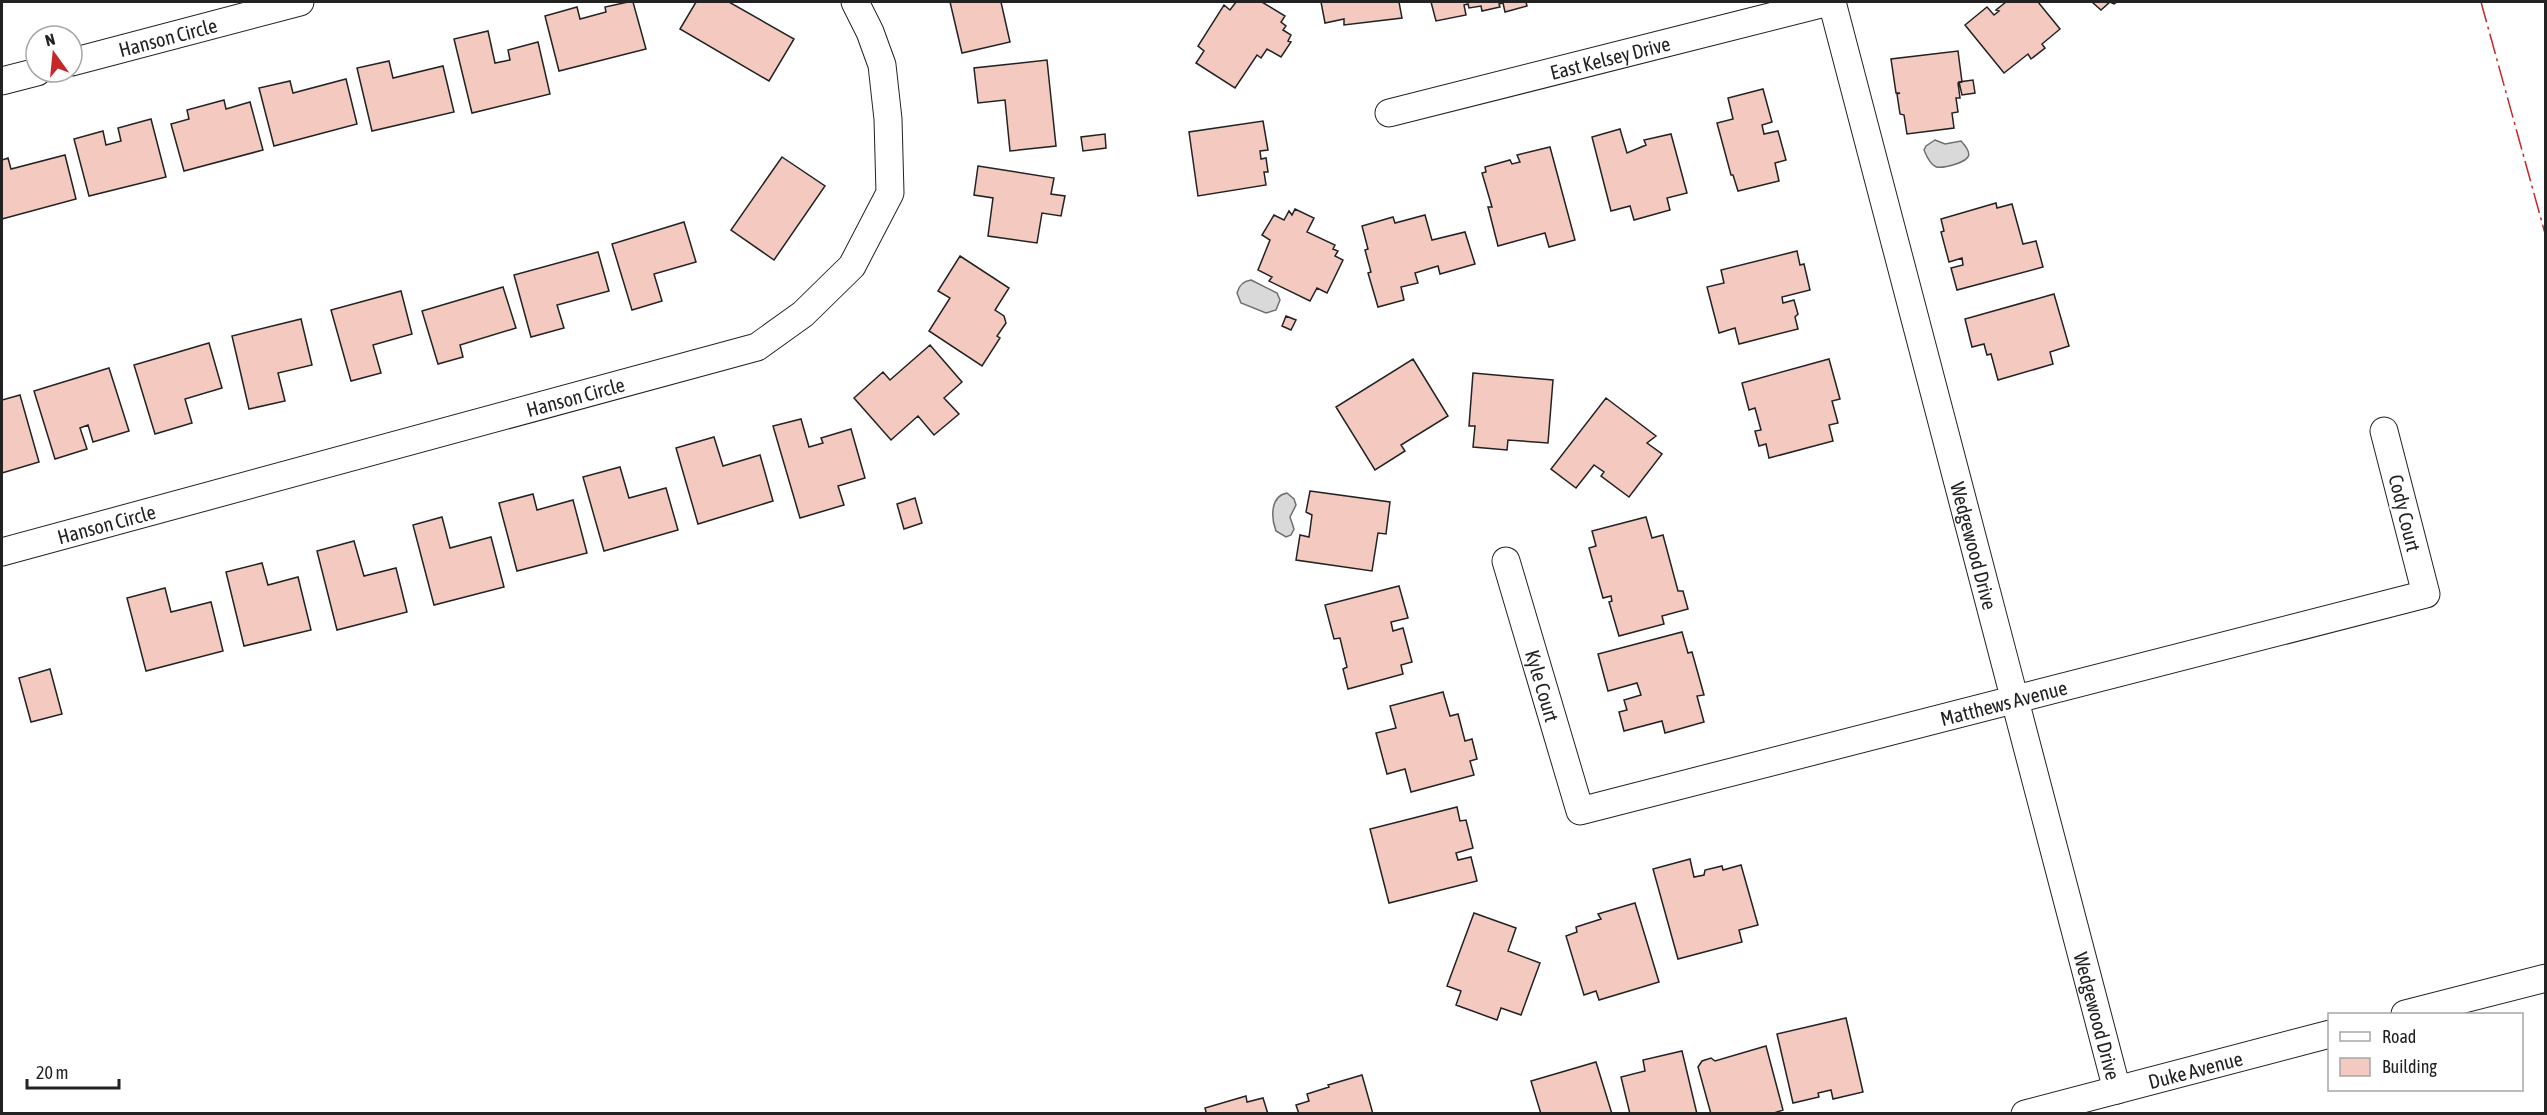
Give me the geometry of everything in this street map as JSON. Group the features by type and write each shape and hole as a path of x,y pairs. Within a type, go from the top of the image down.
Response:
{"street":[{"name":"Hanson Circle","path":"84,60 300,2"},
{"name":"Hanson Circle","path":"2,552 757,347 803,314 852,266 890,193 888,119 882,65 870,32 855,2"},
{"name":"East Kelsey Drive","path":"1389,112 1831,2"},
{"name":"Wedgewood Drive","path":"1831,2 2116,1090"},
{"path":"2,81 24,75"},
{"name":"Cody Court","path":"2384,431 2426,594"},
{"name":"Kyle Court","path":"1506,561 1580,811"},
{"name":"Matthews Avenue","path":"1580,811 2426,594"},
{"path":"2409,1013 2546,978"},
{"name":"Duke Avenue","path":"2025,1113 2328,1035"}],"shaded area":[{"path":"1935,140 1945,144 1961,141 1969,156 1956,164 1936,167 1924,150"},
{"path":"1251,280 1277,293 1280,300 1276,310 1266,313 1241,303 1237,293 1239,288 1244,282"},
{"path":"1287,493 1294,499 1296,505 1290,517 1294,529 1291,535 1286,537 1276,531 1273,508 1277,498"}],"building":[{"path":"633,2 646,49 559,71 545,16 577,7 580,19 606,12 605,7"},
{"path":"696,2 729,2 794,39 769,81 680,29"},
{"path":"950,2 1001,2 1010,42 962,53"},
{"path":"1236,2 1262,2 1285,16 1281,22 1286,26 1283,30 1291,35 1288,41 1291,42 1281,57 1267,49 1261,58 1257,55 1235,88 1196,63 1204,51 1198,46 1224,5 1230,10"},
{"path":"1321,2 1399,2 1402,18 1344,25 1344,19 1325,23"},
{"path":"1431,2 1526,2 1527,6 1505,12 1503,3 1499,4 1500,7 1482,11 1481,6 1469,8 1468,4 1464,5 1466,15 1436,21"},
{"path":"2006,2 2038,2 2060,29 2042,44 2045,48 2031,59 2028,54 2004,73 1965,25 1987,7 1994,15 1999,11 1996,10"},
{"path":"2092,2 2110,2 2101,10"},
{"path":"488,31 495,63 510,60 508,50 538,42 550,94 472,113 454,39"},
{"path":"1958,51 1962,82 1958,83 1960,98 1956,98 1958,112 1952,113 1954,128 1907,134 1904,115 1900,114 1897,94 1900,93 1896,93 1891,59"},
{"path":"1047,60 1056,146 1010,151 1005,100 978,103 974,68"},
{"path":"389,61 393,78 443,66 454,112 372,131 357,68"},
{"path":"346,79 357,124 274,146 259,88 290,81 293,93"},
{"path":"1973,80 1975,93 1962,95 1959,82"},
{"path":"1763,89 1772,122 1762,125 1764,134 1778,131 1786,160 1775,163 1779,181 1738,191 1733,175 1731,175 1717,123 1733,119 1728,98"},
{"path":"224,100 226,109 250,102 263,150 184,171 171,124 189,119 187,110"},
{"path":"151,119 166,177 89,196 74,139 103,131 106,145 121,141 118,128"},
{"path":"1263,121 1268,150 1260,151 1261,159 1266,158 1268,172 1264,172 1266,185 1198,196 1189,132"},
{"path":"1620,129 1627,153 1646,145 1644,140 1671,134 1687,193 1667,198 1670,210 1634,220 1630,206 1611,211 1592,137"},
{"path":"1105,134 1106,148 1083,151 1081,137"},
{"path":"1550,147 1575,240 1549,247 1545,233 1498,246 1488,207 1492,207 1482,173 1486,172 1485,167 1510,160 1512,164 1520,162 1517,155"},
{"path":"65,155 76,199 2,219 2,160 8,158 11,169"},
{"path":"782,157 825,186 774,260 731,230"},
{"path":"978,166 1054,178 1051,194 1065,196 1061,216 1042,213 1037,243 988,236 993,198 974,195"},
{"path":"1996,203 1997,208 2012,204 2023,244 2036,241 2043,267 1957,290 1951,268 1963,265 1962,258 1949,262 1941,232 1944,231 1941,219"},
{"path":"1295,209 1314,218 1307,232 1335,245 1333,249 1338,251 1335,256 1343,260 1327,293 1317,288 1310,301 1269,281 1272,277 1258,270 1270,240 1262,235 1274,215 1284,220 1289,211 1292,215"},
{"path":"1425,215 1432,240 1465,232 1475,264 1440,274 1438,266 1415,273 1418,283 1401,287 1404,300 1378,307 1368,273 1371,272 1362,226 1393,217 1395,223"},
{"path":"684,222 696,262 654,274 662,301 632,310 612,244"},
{"path":"1797,251 1800,265 1804,264 1810,290 1782,297 1783,303 1794,300 1798,314 1795,317 1798,329 1739,344 1735,328 1719,333 1707,287 1724,283 1721,270"},
{"path":"598,252 609,291 557,305 564,328 531,337 514,275"},
{"path":"960,256 1009,288 995,310 1004,316 1006,323 997,336 1000,338 982,366 929,331 950,298 938,291"},
{"path":"503,287 516,328 460,345 463,357 438,364 422,311"},
{"path":"401,291 412,334 373,345 381,373 351,381 331,310"},
{"path":"2054,294 2069,346 2050,352 2053,364 1998,380 1991,354 1987,355 1984,344 1972,347 1965,319"},
{"path":"1286,316 1296,320 1291,330 1282,326"},
{"path":"301,319 312,365 278,373 285,401 249,409 232,336"},
{"path":"209,343 222,388 185,399 192,423 155,434 134,365"},
{"path":"930,345 962,382 944,398 959,414 934,435 918,416 891,440 854,398 883,372 890,380"},
{"path":"1413,359 1448,416 1401,445 1405,451 1375,470 1336,407"},
{"path":"1829,359 1840,399 1832,401 1838,423 1829,425 1833,441 1769,458 1766,444 1759,446 1755,431 1761,430 1755,408 1749,410 1742,383"},
{"path":"109,368 129,431 93,442 88,425 80,428 87,449 55,459 34,391"},
{"path":"1473,373 1553,380 1548,443 1508,440 1507,450 1473,447 1475,426 1469,426"},
{"path":"20,395 39,462 2,473 2,400"},
{"path":"1606,398 1656,436 1647,443 1662,454 1629,497 1601,476 1604,472 1594,465 1576,488 1551,469"},
{"path":"801,419 809,447 823,443 821,438 851,429 865,478 838,486 844,505 800,518 773,426"},
{"path":"714,437 723,466 760,455 773,501 698,524 676,448"},
{"path":"620,467 629,498 666,488 678,530 604,551 583,477"},
{"path":"1310,491 1390,502 1386,534 1378,533 1372,571 1296,560 1300,535 1309,537 1312,515 1306,512"},
{"path":"533,494 537,510 573,500 587,553 517,571 499,503"},
{"path":"915,498 922,523 904,529 897,504"},
{"path":"442,517 450,548 491,537 504,587 434,605 413,525"},
{"path":"1646,517 1652,538 1663,535 1678,591 1683,591 1688,609 1662,616 1664,624 1619,636 1609,602 1612,601 1611,596 1603,598 1589,548 1596,546 1592,531"},
{"path":"354,541 364,576 396,568 407,612 337,630 317,551"},
{"path":"262,563 268,585 298,577 311,630 244,646 226,572"},
{"path":"1399,586 1408,618 1391,622 1393,631 1403,628 1412,662 1401,665 1403,674 1348,689 1343,669 1347,667 1340,638 1334,639 1325,605"},
{"path":"165,588 171,612 211,602 223,651 146,671 127,598"},
{"path":"1682,632 1688,653 1692,652 1704,695 1697,696 1704,722 1665,733 1662,721 1624,731 1619,712 1627,710 1624,700 1641,695 1637,683 1608,691 1598,654"},
{"path":"50,669 62,714 31,722 19,678"},
{"path":"1443,692 1450,716 1458,714 1465,741 1472,739 1477,759 1470,761 1474,775 1411,792 1405,769 1387,774 1376,733 1396,728 1390,706"},
{"path":"1457,807 1460,821 1466,820 1473,848 1456,853 1458,860 1471,857 1477,881 1389,903 1370,829"},
{"path":"1690,859 1694,877 1704,875 1705,870 1722,866 1723,870 1741,865 1758,925 1739,930 1742,942 1678,959 1653,869"},
{"path":"1635,903 1659,982 1599,1000 1596,991 1584,995 1566,936 1577,932 1576,927 1601,919 1598,914"},
{"path":"1474,913 1516,928 1508,951 1540,963 1521,1015 1501,1008 1497,1020 1456,1005 1461,991 1447,986"},
{"path":"1846,1018 1863,1092 1833,1099 1831,1090 1818,1093 1819,1097 1793,1103 1777,1034"},
{"path":"1766,1046 1783,1110 1771,1114 1711,1114 1698,1067 1702,1061 1711,1058 1715,1061"},
{"path":"1682,1051 1697,1114 1630,1114 1621,1077 1645,1071 1643,1060"},
{"path":"1596,1062 1612,1114 1541,1114 1531,1081"},
{"path":"1362,1075 1373,1114 1299,1114 1296,1105 1309,1101 1307,1094"},
{"path":"1246,1096 1247,1102 1263,1098 1268,1114 1201,1114 1206,1112 1205,1108"}],"power":[{"path":"2481,2 2546,237"}]}
